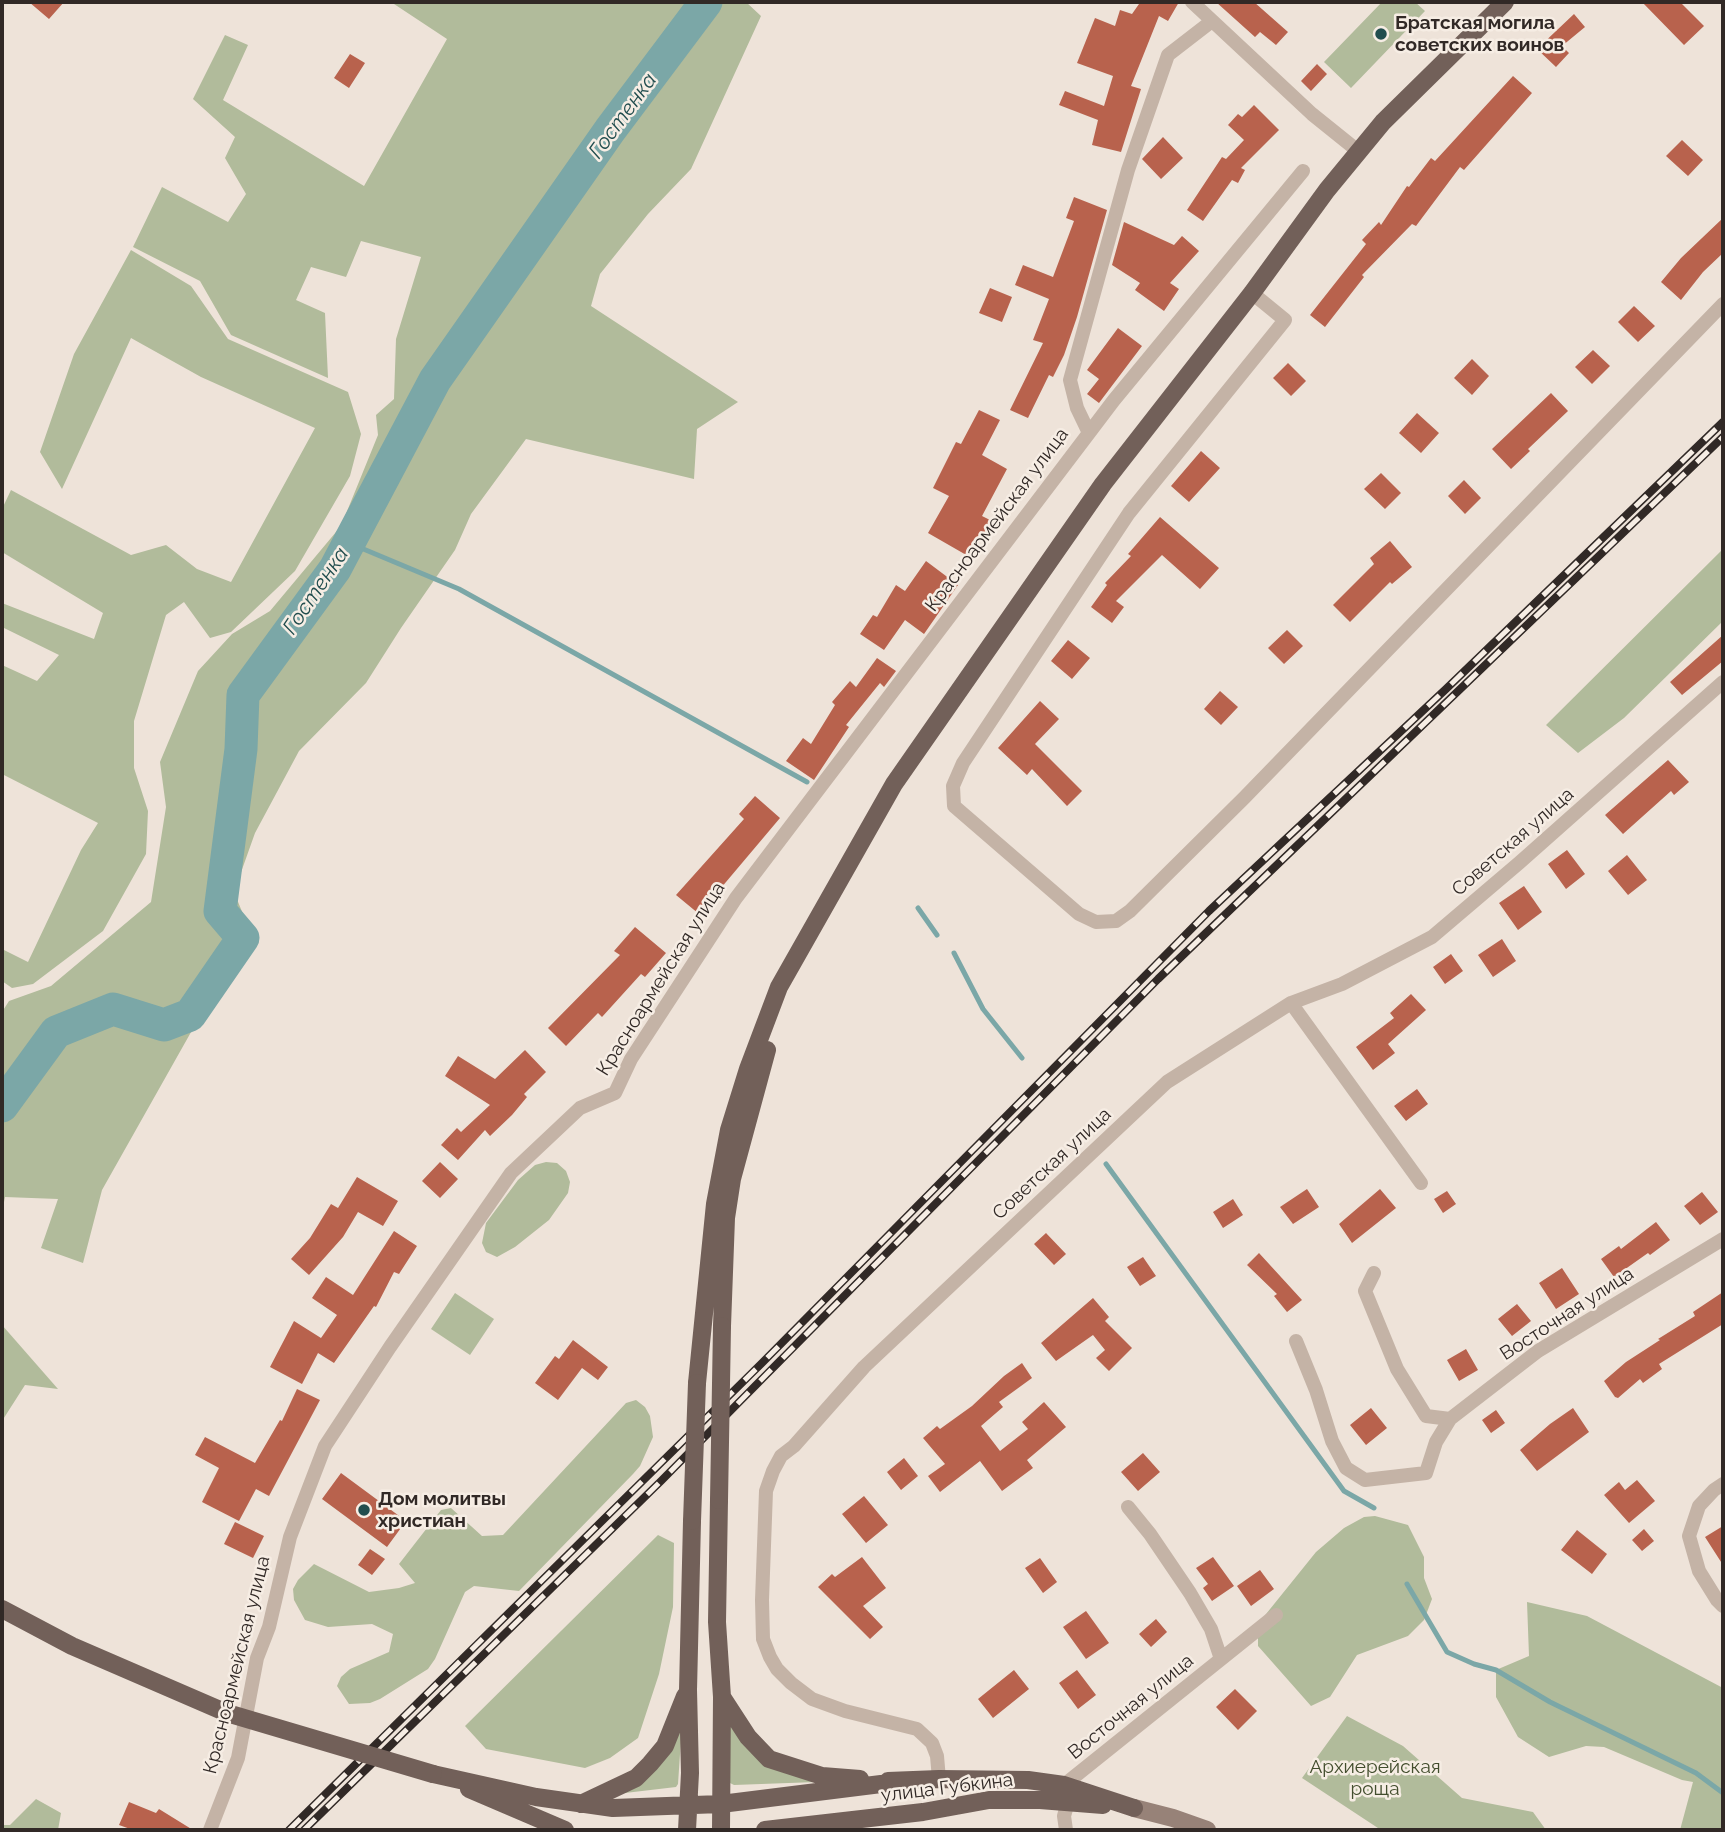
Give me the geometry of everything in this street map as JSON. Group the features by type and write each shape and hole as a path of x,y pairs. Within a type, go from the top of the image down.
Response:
{"main road":[{"path":"687,1830 688,1690 697,1383 715,1205 729,1130 748,1069 779,987 894,784 1103,484 1252,293 1358,151 1383,122 1505,2"},
{"path":"721,1830 722,1697 718,1622 726,1219 732,1179 769,1042 825,904"},
{"path":"2,1609 72,1646 227,1713 433,1774 565,1830"},
{"path":"581,1804 636,1779 665,1746 688,1690"},
{"path":"722,1697 748,1737 769,1759 822,1776 897,1782"},
{"name":"улица Губкина","path":"433,1774 536,1797 613,1808 721,1804 897,1782 995,1779 1134,1808 1207,1830"},
{"name":"улица Губкина","path":"765,1830 923,1812 989,1800 1041,1800 1066,1793"},
{"path":"884,1830 923,1812"}],"street":[{"path":"1192,2 1312,114 1358,151"},
{"name":"Красноармейская улица","path":"1089,433 1077,408 1070,380 1128,170 1168,55 1212,21"},
{"name":"Красноармейская улица","path":"210,1830 238,1758 257,1658 269,1627 290,1537 325,1446 390,1347 511,1173 580,1108 615,1093 631,1059 736,898 1114,400 1303,171"},
{"path":"1252,293 1285,320 1129,513 963,763 954,786 954,806 1079,914 1096,922 1116,921 1130,911 1244,798 1723,304"},
{"name":"Советская улица","path":"939,1779 937,1756 932,1743 917,1729 901,1723 845,1712 813,1699 791,1683 769,1657 763,1639 762,1600 766,1490 772,1471 781,1456 794,1446 863,1367 1167,1082 1291,1003 1342,984 1432,937 1723,682"},
{"path":"1291,1003 1421,1183"},
{"name":"Восточная улица","path":"1296,1341 1316,1390 1332,1441 1346,1468 1365,1480 1426,1473 1436,1443 1450,1419 1538,1351 1723,1239"},
{"path":"1374,1273 1365,1291 1397,1370 1426,1416 1450,1419"},
{"path":"1718,1487 1699,1506 1689,1536 1699,1571 1723,1606"},
{"name":"Восточная улица","path":"1128,1507 1150,1534 1190,1594 1211,1629 1222,1659"},
{"name":"Восточная улица","path":"1066,1793 1276,1615"},
{"path":"1066,1793 1066,1830"}],"green space":[{"path":"391,2 746,2 761,16 691,169 648,214 600,274 591,306 738,402 697,429 694,479 526,439 471,514 455,550 366,683 299,751 255,833 234,892 254,941 208,1002 102,1190 83,1263 41,1248 58,1199 5,1197 2,1212 2,1012 9,1001 51,986 151,902 166,807 160,762 198,671 232,634 270,611 341,526 378,435 376,415 394,399 396,339 421,257 361,241 346,277 311,267 296,300 325,313 328,378 231,335 200,281 133,247 162,187 228,222 246,194 225,158 235,137 193,99 225,35 248,45 223,100 364,186 447,39"},
{"path":"1382,2 1415,2 1425,11 1351,88 1324,62"},
{"path":"131,250 191,286 228,339 348,392 361,434 350,476 295,571 231,632 210,638 184,602 166,615 134,721 134,768 148,811 146,854 103,931 33,984 12,988 2,981 2,949 28,962 81,850 98,823 2,774 2,665 37,681 59,655 2,627 2,603 94,639 103,613 2,552 2,509 11,490 131,555 166,545 197,569 231,582 315,428 201,377 131,338 62,489 40,452 74,354"},
{"path":"1723,549 1723,621 1624,718 1578,753 1546,725"},
{"path":"557,1163 566,1171 570,1182 568,1193 549,1220 515,1247 497,1257 486,1252 482,1243 486,1223 518,1180 535,1165"},
{"path":"455,1293 494,1319 470,1355 431,1329"},
{"path":"2,1325 58,1389 25,1385 2,1421"},
{"path":"636,1400 645,1407 650,1416 653,1437 640,1466 633,1474 519,1591 474,1586 465,1592 428,1669 380,1699 370,1703 349,1704 337,1686 341,1677 350,1669 389,1652 393,1634 372,1624 328,1627 305,1620 294,1600 293,1589 298,1580 314,1564 369,1592 415,1583 399,1564 441,1510 451,1508 482,1536 503,1535 626,1403"},
{"path":"1375,1516 1408,1525 1424,1557 1424,1578 1432,1599 1424,1620 1408,1636 1357,1655 1330,1697 1311,1706 1258,1646 1258,1624 1316,1552 1344,1528 1364,1517"},
{"path":"658,1535 674,1543 673,1607 659,1674 638,1738 610,1758 585,1768 486,1749 465,1726"},
{"path":"1527,1602 1587,1616 1723,1688 1723,1830 1680,1830 1693,1782 1682,1780 1604,1747 1586,1746 1549,1757 1518,1737 1496,1697 1496,1670 1529,1656"},
{"name":"Архиерейская роща","path":"1347,1716 1403,1746 1462,1798 1533,1812 1546,1830 1381,1830 1302,1778"},
{"path":"730,1720 816,1782 730,1783"},
{"path":"682,1724 676,1787 625,1793 621,1791"},
{"path":"36,1799 61,1813 58,1830 2,1830 2,1825 10,1825"}],"building":[{"path":"29,2 64,2 49,19"},
{"path":"1135,2 1179,2 1168,21 1159,16 1131,86 1141,89 1121,152 1092,145 1098,120 1059,105 1065,91 1104,106 1113,76 1077,63 1095,18 1115,26 1120,10 1132,14 1139,4"},
{"path":"1216,2 1254,2 1288,32 1276,45 1260,32 1255,37"},
{"path":"1642,2 1680,2 1704,26 1684,45"},
{"path":"1574,14 1585,27 1562,46 1569,53 1556,67 1537,49"},
{"path":"350,54 365,63 349,88 334,78"},
{"path":"1317,64 1327,74 1311,91 1301,81"},
{"path":"1513,76 1532,93 1464,170 1460,167 1416,226 1412,224 1362,275 1364,277 1325,327 1310,315 1366,244 1362,240 1379,222 1381,225 1407,186 1409,187 1431,158 1435,161"},
{"path":"1254,105 1279,130 1241,168 1245,170 1238,183 1232,180 1203,221 1187,210 1222,157 1226,159 1244,140 1228,125 1238,114 1242,117"},
{"path":"1163,137 1183,158 1161,179 1142,159"},
{"path":"1682,140 1703,160 1688,176 1666,156"},
{"path":"1074,197 1107,210 1064,355 1053,377 1049,375 1028,418 1010,410 1043,343 1033,340 1049,299 1015,285 1023,265 1053,277 1074,221 1066,218"},
{"path":"1723,218 1723,253 1703,272 1681,300 1661,282 1681,258"},
{"path":"1124,222 1174,245 1182,236 1199,251 1170,283 1179,289 1164,311 1135,290 1140,283 1112,265"},
{"path":"990,288 1012,297 1002,322 979,313"},
{"path":"1634,306 1655,326 1638,342 1618,322"},
{"path":"1118,328 1142,346 1099,403 1087,394 1099,379 1087,370"},
{"path":"1593,350 1610,366 1592,384 1575,367"},
{"path":"1472,359 1489,376 1472,395 1454,378"},
{"path":"1288,363 1306,381 1291,396 1273,378"},
{"path":"1551,393 1568,411 1511,469 1492,449"},
{"path":"979,410 1000,420 982,455 1007,469 982,516 992,521 985,535 981,533 968,556 928,533 949,496 933,488 956,442 961,444"},
{"path":"1417,413 1439,433 1421,453 1399,433"},
{"path":"1201,451 1220,468 1189,502 1171,486"},
{"path":"1381,473 1401,493 1385,509 1364,489"},
{"path":"1464,480 1481,498 1465,514 1448,496"},
{"path":"1160,517 1219,568 1200,589 1162,555 1116,601 1124,607 1112,623 1091,607 1107,585 1105,583 1131,556 1128,554"},
{"path":"1390,541 1412,567 1392,584 1390,582 1350,622 1333,605 1374,564 1370,558"},
{"path":"926,561 958,585 924,634 905,620 884,650 860,634 873,615 877,617 896,585 905,591"},
{"path":"1287,630 1303,646 1284,664 1268,648"},
{"path":"1723,635 1723,661 1682,695 1670,682"},
{"path":"1068,640 1090,658 1072,679 1051,661"},
{"path":"877,658 896,671 884,687 880,683 846,725 849,727 814,780 786,761 803,738 811,744 835,705 832,702 850,681 856,687"},
{"path":"1220,691 1238,707 1221,725 1204,709"},
{"path":"1040,701 1059,719 1035,744 1082,791 1067,806 1032,769 1027,775 998,748"},
{"path":"1668,760 1689,782 1674,795 1671,791 1623,834 1605,815"},
{"path":"755,796 780,818 699,914 676,895 744,819 739,814"},
{"path":"1567,850 1585,874 1566,889 1548,864"},
{"path":"1627,855 1647,880 1628,895 1608,871"},
{"path":"1524,886 1542,912 1518,930 1499,903"},
{"path":"635,927 666,953 645,977 641,974 602,1017 598,1013 566,1046 548,1028 620,955 614,951"},
{"path":"1502,939 1516,961 1493,977 1478,955"},
{"path":"1451,954 1463,971 1445,984 1433,967"},
{"path":"1411,994 1426,1010 1388,1044 1395,1053 1373,1070 1356,1047 1394,1018 1390,1013"},
{"path":"525,1050 546,1072 524,1094 527,1097 512,1115 490,1136 485,1130 458,1160 441,1145 457,1128 461,1132 490,1105 445,1076 458,1056 495,1079"},
{"path":"1417,1089 1428,1104 1406,1121 1394,1106"},
{"path":"440,1162 458,1179 440,1198 422,1181"},
{"path":"357,1177 398,1201 383,1226 358,1212 343,1237 309,1275 291,1259 310,1238 331,1204 338,1208"},
{"path":"1307,1189 1319,1207 1293,1224 1280,1207"},
{"path":"1380,1189 1396,1208 1352,1243 1339,1224"},
{"path":"1447,1191 1456,1204 1443,1213 1434,1199"},
{"path":"1702,1192 1718,1212 1700,1225 1684,1206"},
{"path":"1233,1199 1243,1215 1223,1228 1213,1212"},
{"path":"1656,1222 1670,1240 1614,1277 1601,1259 1619,1246 1621,1249"},
{"path":"394,1231 417,1246 399,1274 394,1272 376,1307 374,1306 334,1363 318,1353 302,1384 270,1367 294,1321 321,1338 337,1315 312,1298 326,1277 353,1295"},
{"path":"1046,1233 1066,1254 1054,1265 1034,1244"},
{"path":"1259,1253 1302,1300 1287,1312 1274,1296 1277,1294 1247,1265"},
{"path":"1143,1257 1156,1276 1140,1286 1127,1267"},
{"path":"1562,1268 1579,1294 1556,1309 1539,1283"},
{"path":"1723,1292 1723,1324 1659,1364 1662,1369 1643,1383 1640,1379 1618,1398 1615,1397 1604,1381 1626,1362 1660,1340 1658,1339 1695,1316 1693,1312"},
{"path":"1093,1298 1109,1317 1105,1321 1132,1348 1109,1371 1096,1358 1105,1350 1093,1335 1056,1361 1041,1343"},
{"path":"1517,1304 1531,1321 1512,1336 1498,1319"},
{"path":"573,1340 608,1367 598,1380 582,1368 558,1400 535,1383 555,1356 559,1359"},
{"path":"1466,1349 1478,1370 1459,1381 1447,1360"},
{"path":"1022,1363 1032,1378 999,1402 1003,1407 981,1426 1000,1451 1028,1429 1022,1422 1044,1402 1066,1427 1027,1460 1033,1468 1002,1491 980,1461 940,1492 928,1476 945,1464 923,1438 937,1426 940,1429 972,1406"},
{"path":"297,1389 320,1400 269,1496 256,1489 239,1521 202,1502 219,1468 195,1455 205,1437 255,1463 280,1420 282,1421"},
{"path":"1371,1408 1387,1428 1366,1445 1350,1425"},
{"path":"1573,1408 1589,1432 1537,1471 1520,1450"},
{"path":"1496,1410 1505,1423 1491,1433 1482,1420"},
{"path":"1143,1453 1160,1472 1138,1491 1121,1472"},
{"path":"904,1458 918,1476 901,1490 887,1472"},
{"name":"Дом молитвы христиан","path":"341,1473 406,1521 387,1547 322,1499"},
{"path":"1637,1480 1655,1501 1629,1523 1604,1495 1619,1482 1625,1490"},
{"path":"864,1496 888,1525 866,1543 842,1514"},
{"path":"235,1522 264,1536 253,1558 224,1544"},
{"path":"1723,1526 1723,1565 1705,1537"},
{"path":"1644,1529 1654,1541 1642,1551 1632,1540"},
{"path":"1577,1530 1607,1554 1592,1574 1561,1550"},
{"path":"370,1549 385,1559 372,1575 358,1565"},
{"path":"862,1557 886,1588 863,1606 883,1627 870,1639 818,1587 832,1574 835,1577"},
{"path":"1213,1557 1234,1586 1212,1601 1203,1588 1208,1584 1196,1568"},
{"path":"1040,1558 1057,1582 1043,1593 1025,1568"},
{"path":"1260,1570 1274,1589 1251,1606 1237,1586"},
{"path":"1086,1611 1109,1643 1086,1659 1063,1627"},
{"path":"1156,1619 1167,1632 1151,1647 1139,1634"},
{"path":"1014,1670 1029,1689 993,1718 978,1699"},
{"path":"1077,1670 1096,1695 1078,1709 1059,1683"},
{"path":"1235,1689 1257,1711 1238,1730 1216,1707"},
{"path":"129,1802 156,1813 159,1809 193,1830 133,1830 119,1825"}],"waterway":[{"name":"Гостенка","path":"2,1106 56,1032 113,1009 164,1025 190,1015 243,938 220,911 241,749 243,695 335,569 435,380 610,130 706,2"},
{"path":"349,543 459,589 807,782"},
{"path":"918,908 937,935"},
{"path":"954,953 983,1009 1022,1058"},
{"path":"1106,1164 1344,1491 1374,1508"},
{"path":"1407,1584 1447,1652 1496,1670 1550,1702 1696,1773 1723,1793"}],"railway":[{"path":"289,1830 762,1363 1209,911 1446,689 1723,422"},
{"path":"304,1830 661,1481 1158,979 1723,437"}],"place":[{"name":"Братская могила советских воинов","path":"1381,34"},
{"name":"Дом молитвы христиан","path":"364,1510"}]}
